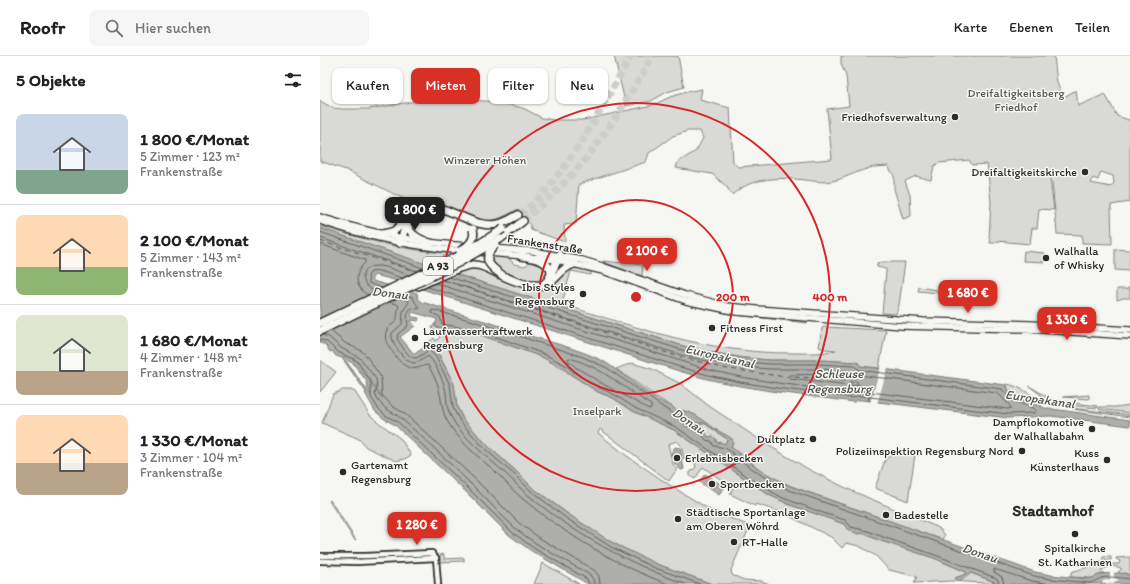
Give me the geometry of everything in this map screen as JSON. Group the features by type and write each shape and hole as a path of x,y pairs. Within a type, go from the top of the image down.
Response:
{"highway":[{"path":"372,302 468,245 473,239 473,229 467,221 459,215 433,207 419,208 406,216 400,239"},
{"name":"A 93","path":"320,323 372,302 460,262 500,239 506,230 520,217 501,223 486,225 459,215"},
{"path":"382,234 392,232 404,223"},
{"path":"404,223 412,234 430,243"},
{"name":"A 93","path":"320,331 506,230"},
{"path":"500,239 489,251 487,257 490,266 502,275"},
{"path":"521,256 544,262 554,273"},
{"path":"372,302 468,265 481,266 526,284 542,285 553,281 554,273 560,258"},
{"path":"554,273 574,264"}],"main road":[{"path":"320,217 400,239"},
{"path":"320,222 351,231 400,239"},
{"name":"Frankenstraße","path":"400,239 430,243 533,251 602,266 686,296 728,306 894,319 1030,324 1130,330"},
{"name":"Frankenstraße","path":"400,239 449,250 560,258 574,264 609,273 686,301 718,309 744,313 902,326 1028,329 1130,336"}],"street":[{"path":"320,561 432,553 436,558 438,584"},
{"path":"320,556 356,559 436,558"}],"green space":[{"path":"614,56 678,56 684,87 667,92 651,101 626,106"},
{"path":"841,56 1054,56 1057,83 1064,97 1076,90 1078,106 1105,94 1117,116 1129,120 1130,122 1130,202 1111,205 1112,244 1082,243 1082,235 1057,234 1052,181 1050,179 1054,210 1039,209 1037,228 1032,228 1030,244 997,241 995,243 990,243 991,202 987,164 972,165 969,160 939,163 934,166 931,180 916,176 905,181 910,195 911,216 903,219 894,189 894,176 888,166 870,168 829,182 795,179 766,180 748,185 732,195 726,186 712,174 676,168 678,162 696,151 703,138 700,131 688,131 673,136 649,153 646,162 579,184 576,224 564,225 565,242 531,230 530,225 516,210 494,220 482,221 469,217 452,208 440,205 412,207 408,201 346,170 320,161 320,101 333,108 342,109 369,109 411,102 411,104 480,104 480,101 488,101 488,104 508,104 525,109 542,118 554,120 583,120 653,105 670,97 702,89 700,100 730,108 733,162 738,167 832,159 827,109 849,106 846,76 841,64","holes":["1101,172 1113,176 1114,183 1111,187 1091,183 1093,178 1098,180"]},
{"path":"320,226 384,244 416,250 449,253 427,265 320,228"},
{"path":"1115,249 1130,250 1129,271 1115,270"},
{"path":"1024,251 1045,253 1044,262 1023,261"},
{"path":"490,255 508,257 514,264 525,266 532,260 548,267 548,276 541,282 529,282 522,280 492,265"},
{"path":"603,262 643,265 642,276"},
{"path":"880,262 905,262 899,305 896,314 882,313 886,269 877,267 877,263 879,264"},
{"path":"476,266 522,284 540,288 547,288 551,286 569,269 578,268 592,270 590,275 571,271 562,304 618,322 676,338 734,349 763,352 825,352 836,350 819,347 822,328 824,327 886,330 879,368 860,366 857,362 744,358 683,346 452,273"},
{"path":"919,287 949,292 949,294 918,291"},
{"path":"1129,287 1130,298 1117,300 1117,289 1128,289"},
{"path":"693,304 784,319 807,321 807,323 735,315 692,306"},
{"name":"Inselpark","path":"435,323 435,327 478,334 542,357 598,392 613,398 633,411 674,430 769,495 788,504 844,524 847,528 860,534 862,533 881,541 934,558 966,572 966,574 955,578 958,581 962,580 971,573 1000,584 950,581 914,583 917,577 889,570 876,556 859,546 846,543 842,548 831,537 783,513 756,504 755,506 730,494 733,488 703,467 695,479 690,476 690,472 696,467 694,460 691,458 684,459 681,445 677,441 668,444 673,465 677,469 669,481 600,429 598,433 627,456 671,486 712,511 750,526 731,570 732,575 744,580 762,581 769,584 712,584 657,564 628,551 602,537 533,488 489,447 463,419 457,407 454,384 439,355 429,342 434,338 436,341 440,337 432,328"},
{"path":"320,360 336,372 320,392"},
{"path":"632,363 652,369 681,384 709,406 766,444 810,470 850,490 939,528 945,535 943,540 791,486 765,473 730,446 732,439 702,419 682,410 676,410 616,369"},
{"path":"1007,384 1021,389 1038,399 1042,402 1041,407 1015,397 1011,394"},
{"path":"1029,386 1053,400 1098,406 1097,408 1058,404 1045,398"},
{"path":"343,390 351,390 355,392 370,415 401,439 411,455 405,459 396,461 366,447 359,439 322,423 333,394"},
{"path":"1089,395 1089,399 1063,397"},
{"path":"1130,405 1130,413 1099,409 1099,407"},
{"path":"1072,408 1130,415 1130,417 1078,410"},
{"path":"697,423 704,423 727,439 725,445 716,442 716,439 708,437 704,430 697,426"},
{"path":"894,452 915,455 908,501 875,488 885,460"},
{"path":"330,500 356,540 329,501"},
{"path":"444,554 444,559 464,558 464,561 440,562 440,555"},
{"path":"1103,557 1111,557 1111,560 1104,561 1105,564 1119,564 1120,561 1116,558 1130,557 1130,575 1125,573 1119,574 1118,572 1122,569 1112,567 1103,569 1101,571 1104,573 1092,578 1071,577 1071,572 1102,563"},
{"path":"543,563 579,584 534,584"}],"water":[{"path":"320,228 452,273 683,346 704,351 744,358 770,360 858,362 860,366 1006,385 1013,397 1045,408 1130,420 1130,426 1051,416 1008,418 862,400 854,402 740,386 679,371 394,280 375,275 372,277 372,280 376,282 417,293 418,299 422,302 569,348 603,361 658,400 672,406 676,410 682,410 697,416 732,439 733,442 731,447 738,453 766,473 790,486 1035,572 1089,579 1101,574 1124,573 1130,575 1130,584 1000,584 971,573 965,578 958,581 955,580 955,578 966,574 966,572 934,558 881,541 862,533 858,534 847,529 844,524 788,504 769,495 674,430 633,411 613,398 598,392 542,357 478,334 435,327 437,319 412,312 411,315 413,317 419,318 418,321 412,320 411,321 415,326 400,337 414,354 430,344 439,355 454,384 457,407 463,419 489,447 533,488 568,514 613,543 657,564 712,584 588,584 533,552 509,535 395,425 375,411 365,393 366,392 342,358 336,356 332,351 330,352 325,344 320,342","holes":["343,357 353,363 367,382 368,389 371,393 370,394","352,358 354,358 382,398","697,423 704,423 727,439 725,444 716,442 716,439 713,436 708,437 704,430 697,426"]},
{"name":"Erlebnisbecken","path":"675,447 680,448 684,469 681,470 677,465 675,465 674,458 672,457 671,453"},
{"name":"Sportbecken","path":"705,474 725,487 719,495 699,482"}],"pier":[{"path":"881,366 888,367 877,404 870,403"},
{"path":"1102,572 1117,572 1114,573 1114,578 1119,580 1113,584 1103,583 1103,581 1110,579 1110,573"}],"ferry route":[{"path":"320,241 418,272"},
{"path":"440,279 677,356 723,368 786,377 823,378 851,382 864,387 868,392 869,401"}],"tunnel":[{"path":"520,215 538,199 554,181 582,141 631,56"},
{"path":"523,221 562,185 589,155 619,112 653,56"}],"place":[{"name":"Friedhofsverwaltung","path":"955,117"},
{"name":"Dreifaltigkeitskirche","path":"1085,172"},
{"name":"Walhalla of Whisky","path":"1046,258"},
{"name":"Ibis Styles Regensburg","path":"583,294"},
{"name":"Fitness First","path":"712,328"},
{"name":"Laufwasserkraftwerk Regensburg","path":"415,338"},
{"name":"Dampflokomotive der Walhallabahn","path":"1092,429"},
{"name":"Dultplatz","path":"813,439"},
{"name":"Polizeiinspektion Regensburg Nord","path":"1022,451"},
{"name":"Erlebnisbecken","path":"677,458"},
{"name":"Kuss Künsterlhaus","path":"1107,460"},
{"name":"Gartenamt Regensburg","path":"343,472"},
{"name":"Sportbecken","path":"712,484"},
{"name":"Badestelle","path":"886,515"},
{"name":"Städtische Sportanlage am Oberen Wöhrd","path":"678,519"},
{"name":"Spitalkirche St. Katharinen","path":"1075,534"},
{"name":"RT-Halle","path":"734,542"}],"district":[{"name":"Stadtamhof","path":"1053,510"}],"park label":[{"name":"Dreifaltigkeitsberg Friedhof","path":"1016,100"},
{"name":"Winzerer Höhen","path":"485,160"}],"water label":[{"name":"Donau","path":"390,293"},
{"name":"Europakanal","path":"720,356"},
{"name":"Schleuse Regensburg","path":"839,380"},
{"name":"Europakanal","path":"1040,399"},
{"name":"Donau","path":"689,421"},
{"name":"Donau","path":"980,553"}]}
